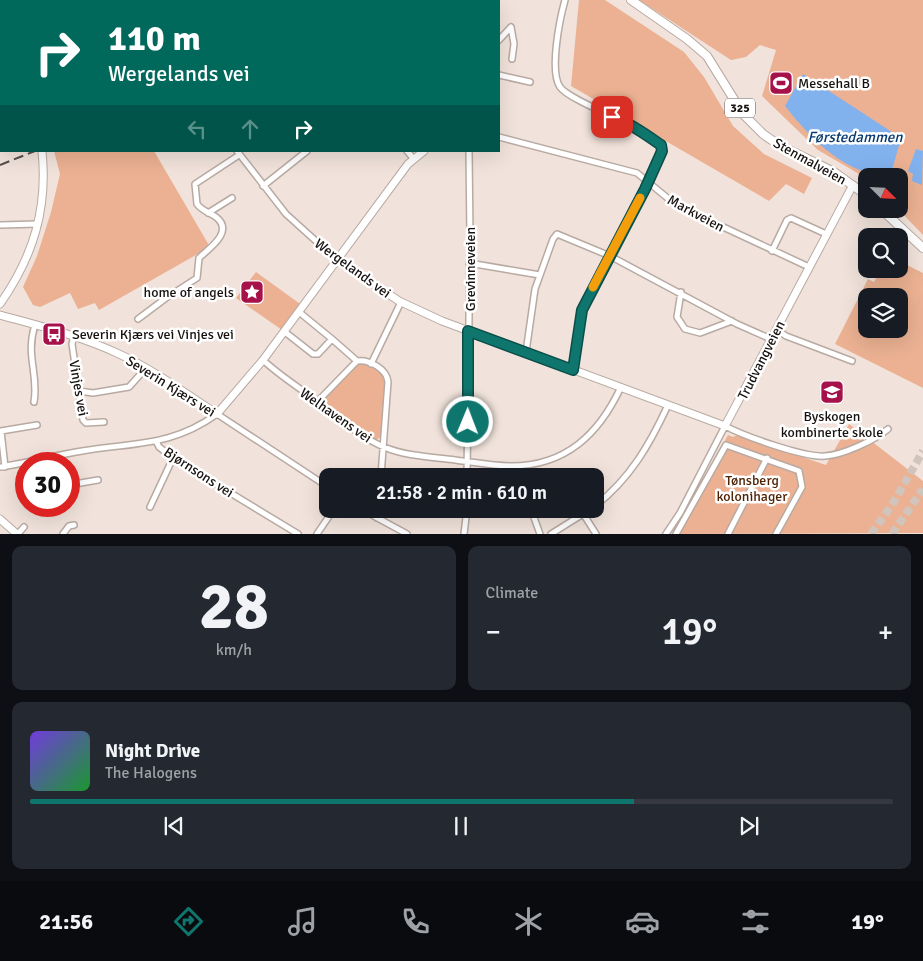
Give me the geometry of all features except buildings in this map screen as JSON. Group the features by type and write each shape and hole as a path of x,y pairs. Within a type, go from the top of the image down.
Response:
{"main road":[{"name":"Stenmalveien","path":"631,0 687,39 707,56 743,114 763,134 785,148 834,172 858,189"},
{"path":"0,304 28,257 39,224 43,195 42,152"},
{"path":"216,414 263,360 413,158 422,152"},
{"name":"Trudvangveien","path":"725,426 853,185"},
{"path":"891,218 923,248"},
{"name":"Wergelands vei","path":"337,260 369,283 401,302 468,331 725,426"},
{"name":"Severin Kjærs vei","path":"0,315 74,336 118,353 146,368 216,414"},
{"path":"0,519 18,534"}],"street":[{"path":"565,0 557,35 556,76 560,88 605,114 631,125 661,145 662,151 582,310 573,370"},
{"path":"500,39 511,27 514,44 512,59"},
{"path":"500,75 530,82"},
{"name":"Markveien","path":"500,137 630,170 648,180 676,204 809,267"},
{"path":"263,186 306,152"},
{"path":"408,152 413,158"},
{"name":"Grevinneveien","path":"468,152 470,263 468,468"},
{"path":"138,319 197,278 199,258 216,244 222,231 219,220 197,204 196,184 238,153"},
{"name":"Wergelands vei","path":"238,153 263,186 297,225 337,260"},
{"path":"208,213 232,198"},
{"path":"772,251 787,220 791,218 826,234"},
{"path":"0,225 39,224"},
{"path":"526,352 532,305 540,275 554,236 560,234 610,256 681,292 732,322 771,339"},
{"path":"470,263 540,275"},
{"path":"681,292 677,317 685,329 700,333 732,322"},
{"path":"371,364 401,302"},
{"path":"299,312 357,361 366,361 382,369 388,378 381,468"},
{"path":"34,402 35,390 30,355 35,325"},
{"path":"776,330 786,336 852,361"},
{"path":"284,332 313,354 318,354 332,338"},
{"name":"Vinjes vei","path":"74,336 72,344 84,422 104,422"},
{"name":"Welhavens vei","path":"263,360 362,435 382,446 403,452 468,462 524,466 551,459 581,444 597,429 621,387"},
{"path":"317,402 357,361"},
{"path":"79,391 93,393 130,388 146,368"},
{"path":"604,498 623,480 640,458 653,437 668,404"},
{"path":"156,441 182,435 216,414"},
{"name":"Severin Kjærs vei","path":"216,414 319,481"},
{"name":"Bjørnsons vei","path":"3,467 1,431 37,425"},
{"path":"725,426 809,455 826,456 875,439 888,429"},
{"name":"Trudvangveien","path":"666,534 690,496 725,426"},
{"name":"Bjørnsons vei","path":"77,452 156,441 159,448 173,458 298,534"},
{"path":"676,534 725,445 796,469 803,485 776,534"},
{"path":"150,507 173,458"},
{"path":"728,534 767,458"},
{"path":"80,483 98,480"},
{"path":"317,534 328,518"},
{"path":"377,518 407,534"},
{"path":"464,534 465,518"},
{"path":"534,518 540,534"},
{"path":"551,534 579,518"},
{"path":"586,518 596,534"},
{"path":"63,534 69,526 74,525"},
{"path":"18,534 24,527"}],"green space":[{"path":"579,0 605,0 684,52 704,77 733,126 764,154 812,178 804,194 786,184 769,201 571,86"},
{"path":"639,0 923,0 923,235 907,218 908,168 858,168 858,173 818,150 762,96 776,50 760,45 746,57 731,60"},
{"path":"54,152 155,152 210,247 99,310 95,303 78,309 70,293 40,307 33,305 23,287 37,256 51,212 60,174"},
{"path":"908,266 923,273 923,388 835,344 858,299 858,338 908,338 908,288 863,288 868,279 874,282 876,278 908,278"},
{"path":"256,272 303,306 285,332 236,298"},
{"path":"365,363 381,372 386,383 381,437 376,440 323,402 325,397 357,364"},
{"name":"Tønsberg kolonihager","path":"849,424 923,481 923,533 674,534 728,435 733,437 737,435 826,465"}],"water":[{"name":"Førstedammen","path":"803,74 901,138 893,168 858,169 838,159 818,143 785,106"},
{"path":"916,149 923,151 922,185 912,181 913,174 908,171"}],"tunnel":[{"path":"871,534 892,505 923,451"},
{"path":"892,534 923,489"}],"railway":[{"path":"0,165 32,152"}],"slow traffic":[{"path":"593,287 640,198"}],"place":[{"name":"Messehall B","path":"781,83"},
{"name":"home of angels","path":"252,292"},
{"name":"Severin Kjærs vei Vinjes vei","path":"54,334"},
{"name":"Byskogen kombinerte skole","path":"832,392"}],"route":[{"path":"468,422 468,331 573,370 582,310 598,276 645,189 662,151 661,145 631,125 612,117"}]}
